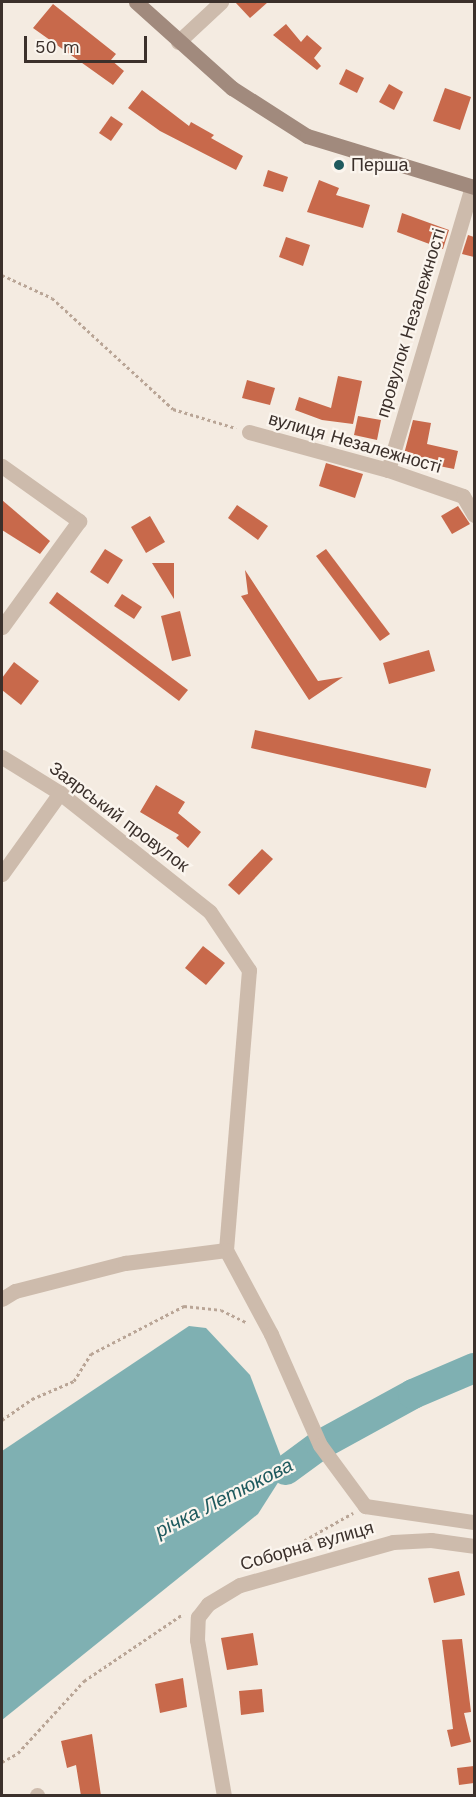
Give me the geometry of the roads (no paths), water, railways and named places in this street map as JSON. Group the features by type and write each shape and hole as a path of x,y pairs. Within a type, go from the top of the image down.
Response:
{"street":[{"path":"136,2 232,88 307,136 473,187"},
{"path":"178,42 221,2"},
{"name":"провулок Незалежності","path":"388,470 473,187"},
{"name":"вулиця Незалежності","path":"249,432 388,470 463,496 474,516"},
{"path":"2,466 79,520 2,627"},
{"name":"Заярський провулок","path":"2,757 60,793 210,912 249,970 226,1250"},
{"path":"2,874 60,793"},
{"path":"2,1299 15,1291 125,1263 226,1250 272,1334 320,1445 365,1506 474,1522"},
{"name":"Соборна вулиця","path":"224,1796 197,1640 198,1617 208,1604 240,1585 393,1542 431,1540 474,1546"}],"water":[{"path":"189,1326 206,1328 250,1375 286,1470 258,1514 2,1720 2,1451"}],"waterway":[{"name":"річка Летюкова","path":"286,1470 320,1445 413,1394 474,1368"}],"place":[{"name":"Перша","path":"339,165"}]}
